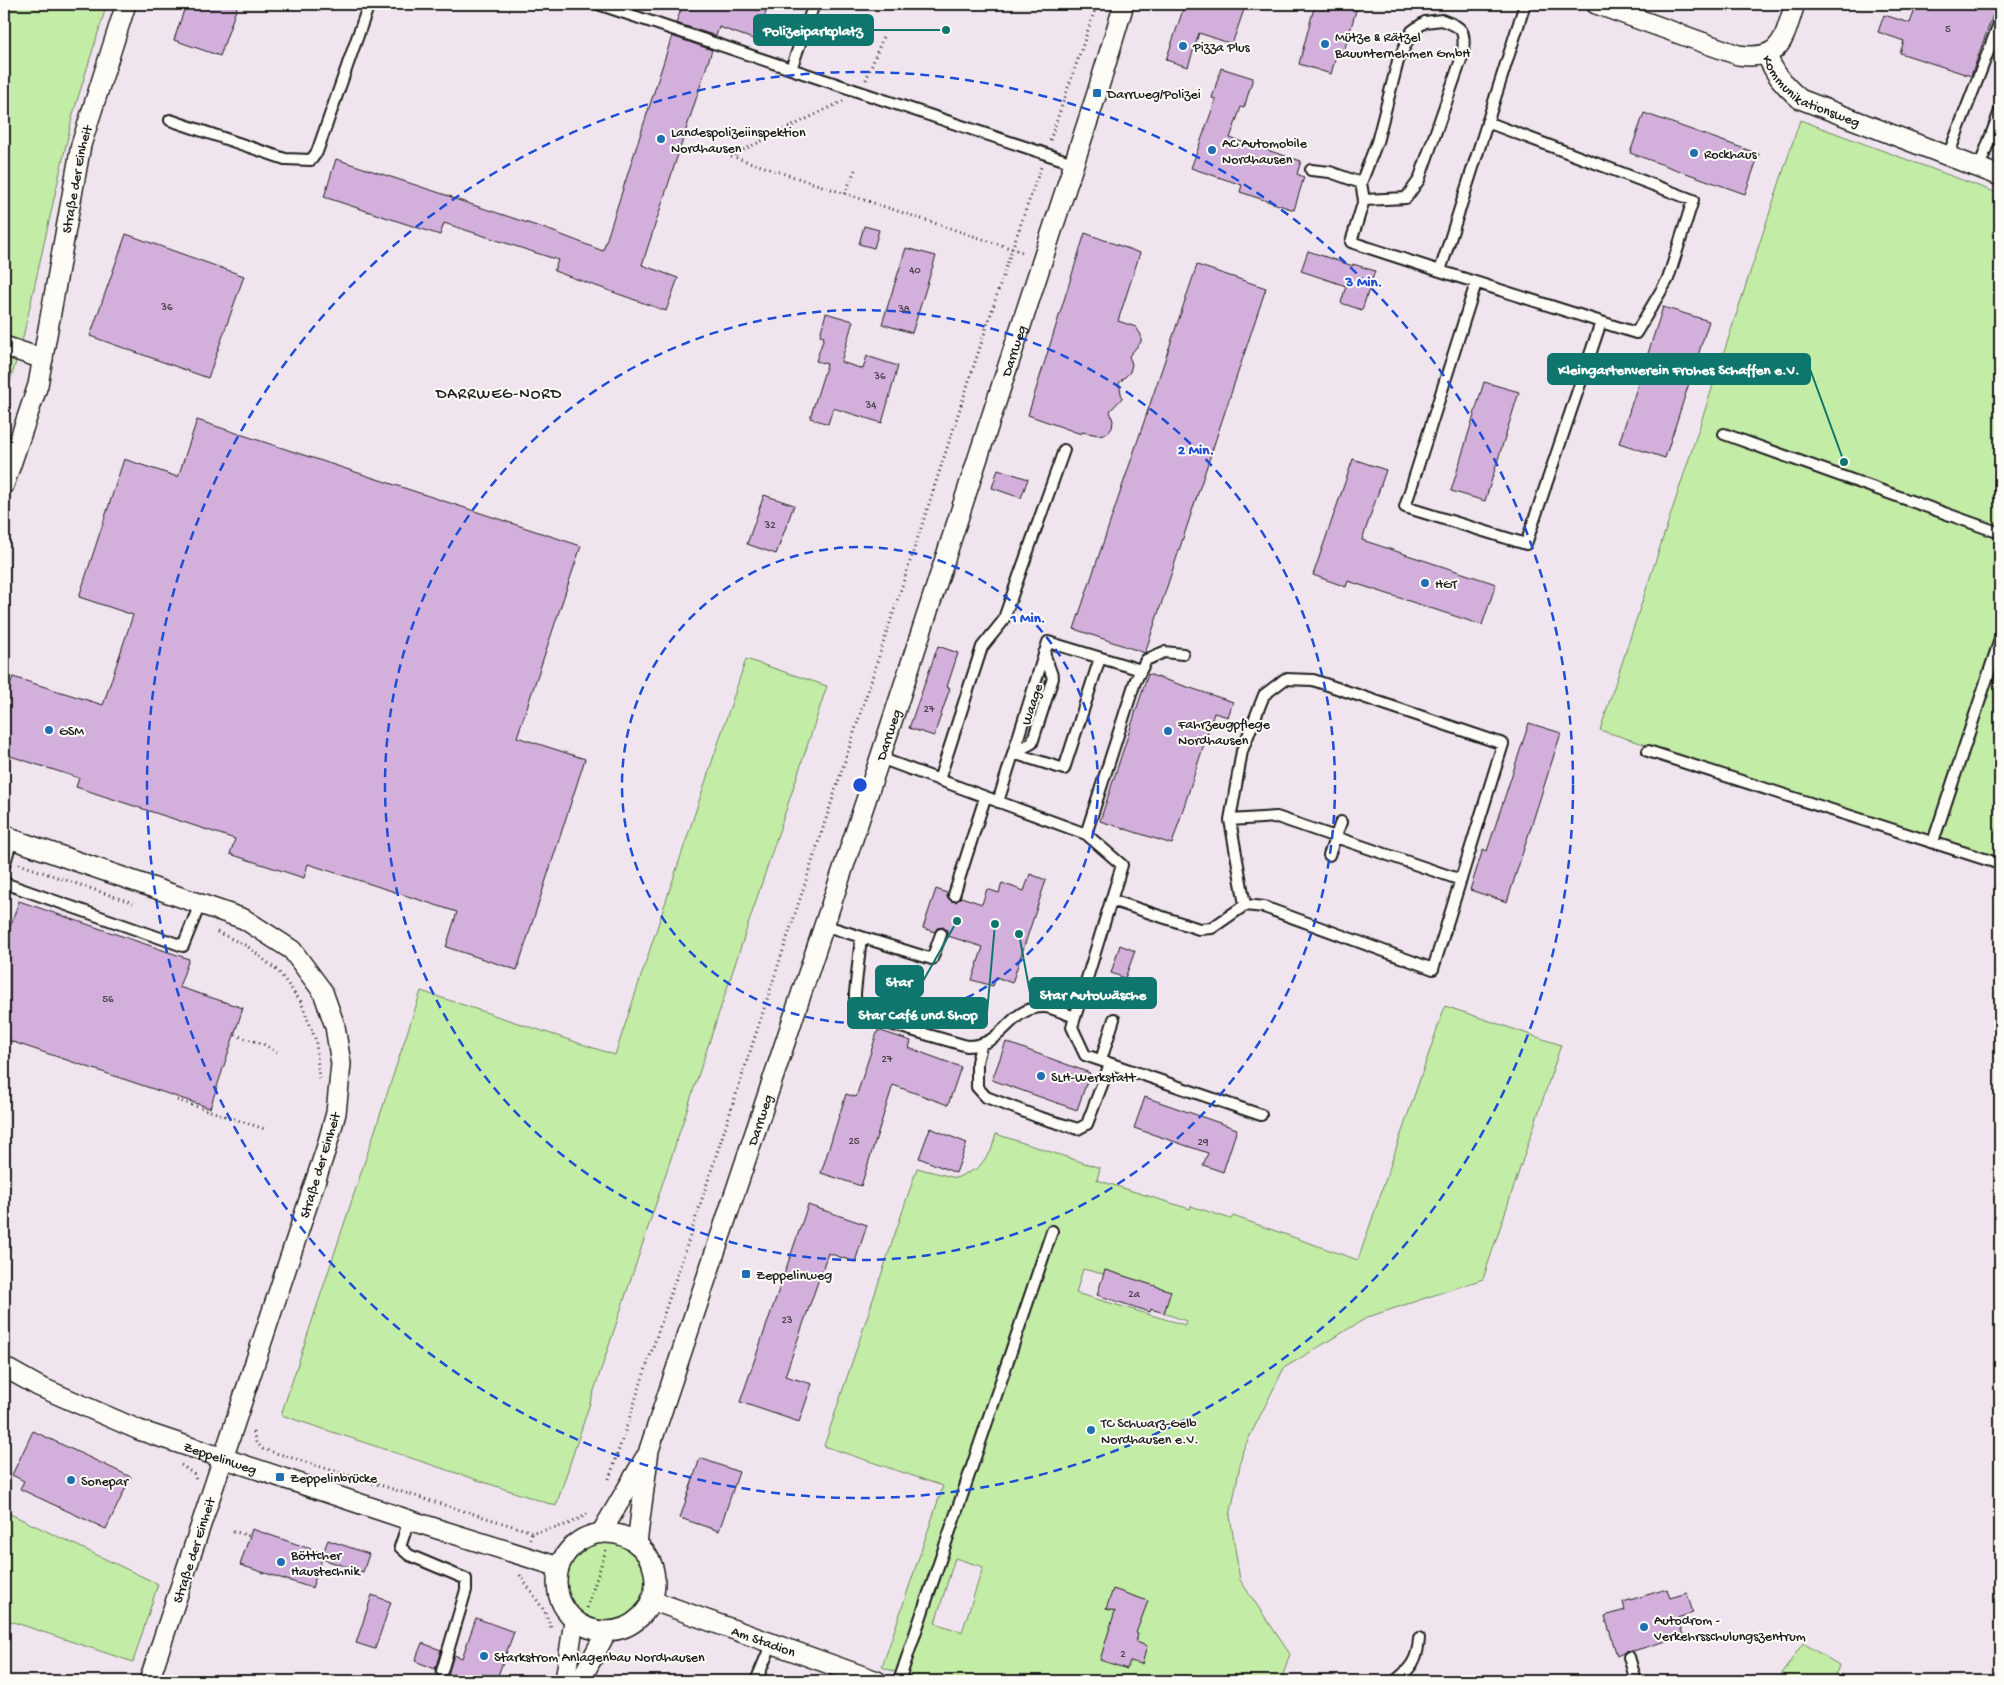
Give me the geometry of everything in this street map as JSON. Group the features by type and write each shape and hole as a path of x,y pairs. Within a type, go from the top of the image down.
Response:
{"street":[{"name":"Straße der Einheit","path":"4,485 38,385 81,145 126,4"},
{"name":"Kommunikationsweg","path":"1596,4 1625,9 1738,55 1754,57 1767,55 1772,67 1784,85 1800,99 2000,176"},
{"path":"1767,55 1777,48 1783,40 1795,4"},
{"name":"Darrweg","path":"606,1533 649,1450 880,758 1073,163 1125,9"},
{"path":"4,346 43,359"},
{"name":"Straße der Einheit","path":"8,836 244,919 292,950 323,992 335,1026 341,1064 336,1113 224,1458 149,1681"},
{"name":"Zeppelinweg","path":"4,1367 38,1386 139,1430 409,1520 559,1567"},
{"name":"Darrweg","path":"637,1544 649,1450"},
{"path":"606,1533 626,1537 637,1544 648,1555 654,1569 655,1585 651,1600 644,1612 634,1622 621,1628 596,1630 578,1622 560,1598 557,1582 559,1567 566,1554 575,1544 587,1536 606,1533"},
{"name":"Am Stadion","path":"651,1600 877,1681"},
{"path":"565,1681 578,1622"},
{"path":"580,1681 607,1630"}],"lane":[{"path":"170,120 285,159 311,160 317,152 369,4"},
{"path":"598,4 1073,163"},
{"path":"791,69 814,4"},
{"path":"1440,271 1525,4"},
{"path":"1364,200 1406,198 1419,180 1463,54 1465,35 1459,26 1442,20 1425,22 1412,31 1398,61 1377,142 1361,183 1364,200 1351,242 1636,333 1668,279 1693,200 1488,122"},
{"path":"1948,156 2000,21"},
{"path":"1979,168 2000,110"},
{"path":"1311,170 1330,172 1361,183"},
{"path":"1476,283 1405,507 1526,544 1601,322"},
{"path":"1724,434 2000,533"},
{"path":"939,780 982,647 1003,621 1064,450"},
{"path":"1933,842 2000,639"},
{"path":"998,802 1048,642 1141,670"},
{"path":"1086,834 1135,682 1146,660 1164,652 1182,654"},
{"name":"Waage","path":"1013,753 1032,743 1053,678 1044,653"},
{"path":"1013,753 1064,769 1100,658"},
{"path":"1111,900 1199,929 1212,928 1246,905 1264,907 1433,969 1503,744 1313,680 1286,679 1264,695 1242,752 1230,820 1246,905"},
{"path":"1648,751 2000,864"},
{"path":"880,758 1086,834 1122,864 1072,1027 1085,1055 1261,1115"},
{"path":"954,895 985,798"},
{"path":"1230,820 1277,817 1461,880"},
{"path":"1329,855 1341,822"},
{"path":"5,863 8,836"},
{"path":"4,884 183,946 200,904"},
{"path":"823,925 932,960 941,934"},
{"path":"861,937 854,993 855,1008 862,1016 967,1046 981,1046 999,1035 1027,1009 1046,1007 1075,1017"},
{"path":"981,1046 977,1062 977,1087 986,1097 1038,1117 1078,1129 1087,1124 1106,1062 1114,1019"},
{"path":"899,1681 1052,1231"},
{"path":"409,1520 400,1547 409,1555 466,1579 466,1590 442,1671"},
{"path":"1395,1681 1411,1668 1418,1650 1419,1638"},
{"path":"756,1681 772,1643"},
{"path":"1629,1657 1636,1681"}],"path":[{"path":"608,1482 1012,249 1097,4"},
{"path":"883,37 861,92 732,156 1042,259"},
{"path":"845,194 855,170"},
{"path":"5,863 136,904"},
{"path":"192,924 218,932 247,946 279,972 301,1002 316,1040 319,1082"},
{"path":"234,1035 263,1044 277,1052"},
{"path":"177,1100 265,1129"},
{"path":"238,1414 255,1420 253,1435 256,1442 263,1449 532,1532 559,1528 577,1521 591,1511"},
{"path":"233,1530 250,1536"},
{"path":"532,1532 519,1574 546,1612 555,1636"},
{"path":"578,1622 606,1533"}],"shaded area":[{"path":"107,4 2000,4 2000,194 1800,120 1600,730 2000,859 2000,1681 4,1681 4,336"}],"green space":[{"path":"4,4 107,4 73,114 22,342 4,401"},
{"path":"1800,120 2000,194 2000,859 1600,730"},
{"path":"746,659 827,686 556,1506 281,1415 421,991 615,1055"},
{"path":"1445,1006 1561,1045 1483,1279 1368,1317 1284,1368 1243,1450 1230,1516 1240,1580 1290,1654 1281,1681 919,1681 882,1667 943,1486 824,1446 917,1168 956,1178 978,1168 991,1151 996,1134 1100,1168 1097,1180 1190,1209 1191,1206 1231,1219 1233,1216 1358,1260","holes":["1083,1269 1103,1274 1105,1270 1170,1291 1164,1313 1186,1321 1185,1325 1076,1293","955,1558 983,1567 962,1632 935,1623"]},
{"path":"4,1511 158,1584 133,1662 4,1619"},
{"path":"607,1540 623,1543 636,1552 645,1565 648,1581 645,1597 636,1610 623,1619 607,1622 591,1619 578,1610 569,1597 566,1581 569,1565 578,1552 591,1543"},
{"path":"1803,1643 1839,1665 1834,1681 1777,1681"}],"building":[{"path":"186,4 238,4 220,56 174,40"},
{"path":"683,4 769,4 756,40 719,27 716,36 676,23"},
{"path":"1185,4 1246,4 1232,44 1199,33 1188,67 1166,60"},
{"name":"Mütze & Rätzel Bauunternehmen GmbH","path":"1315,4 1358,4 1344,51 1338,49 1331,74 1299,64"},
{"path":"1917,4 1997,4 1971,76 1900,53 1904,41 1878,32 1884,15 1910,23"},
{"path":"672,36 712,50 642,265 678,278 666,311 554,271 558,260 444,223 440,235 324,197 336,159 549,230 603,251"},
{"path":"1221,68 1253,78 1244,108 1241,107 1230,138 1301,161 1297,174 1304,177 1294,210 1240,192 1242,185 1191,168 1216,99 1212,98"},
{"name":"Rockhaus","path":"1644,113 1759,154 1745,194 1630,153"},
{"path":"864,226 879,230 874,248 859,244"},
{"path":"1085,233 1140,253 1118,321 1136,327 1141,335 1141,342 1129,356 1132,364 1130,372 1119,383 1122,398 1110,411 1113,421 1112,428 1108,433 1099,435 1082,432 1081,434 1028,415"},
{"path":"126,234 244,276 208,378 90,336"},
{"path":"906,248 936,256 912,333 882,324"},
{"path":"1308,251 1353,266 1353,264 1375,271 1362,310 1341,303 1346,286 1301,271"},
{"path":"1197,265 1266,288 1145,653 1074,629"},
{"path":"1663,307 1709,321 1665,458 1619,443"},
{"path":"826,313 853,321 841,362 863,369 867,356 898,366 882,423 833,408 828,424 810,418 827,364 816,361 824,337 820,335"},
{"path":"1484,382 1519,392 1485,501 1451,491"},
{"path":"197,420 581,546 517,737 585,759 517,970 446,947 457,912 308,864 304,878 230,854 235,839 76,787 79,778 4,754 4,705 13,677 103,705 133,615 79,597 124,459 178,477"},
{"path":"1353,459 1386,470 1362,540 1496,584 1482,625 1348,581 1346,587 1313,575"},
{"path":"998,469 1028,479 1021,498 992,488"},
{"path":"764,495 794,505 776,554 747,544"},
{"path":"938,646 958,653 947,687 950,688 934,736 909,728"},
{"path":"1148,674 1233,702 1228,717 1214,713 1172,844 1100,821"},
{"path":"1529,723 1561,733 1507,902 1470,890 1483,849 1487,851"},
{"path":"1030,874 1046,880 1012,983 996,977 993,986 972,980 983,947 948,936 947,930 943,927 937,928 935,932 923,928 936,889 947,893 947,897 951,901 956,902 961,897 982,904 987,889 999,893 1002,883 1024,891"},
{"path":"19,901 189,959 179,987 243,1008 210,1108 4,1039 4,928 9,930"},
{"path":"1120,945 1135,951 1125,978 1111,973"},
{"path":"904,976 922,981 917,998 899,992"},
{"path":"878,1030 911,1041 909,1048 961,1067 948,1105 893,1085 861,1186 821,1173 846,1094 856,1097"},
{"name":"SLH-Werkstatt","path":"1006,1042 1090,1073 1077,1110 992,1080"},
{"path":"1145,1097 1237,1129 1223,1172 1203,1165 1208,1153 1134,1128"},
{"path":"930,1128 967,1143 956,1173 919,1158"},
{"path":"808,1205 867,1225 855,1262 828,1253 785,1376 812,1384 799,1422 740,1402"},
{"path":"1105,1270 1171,1291 1164,1313 1151,1309 1150,1312 1097,1295"},
{"path":"33,1431 131,1477 106,1529 20,1489 24,1481 12,1475"},
{"path":"700,1458 739,1472 719,1531 680,1518"},
{"name":"Böttcher Haustechnik","path":"252,1529 323,1553 328,1540 369,1554 363,1572 322,1559 312,1588 240,1565"},
{"path":"1113,1589 1148,1601 1136,1633 1138,1634 1136,1642 1147,1646 1142,1664 1130,1661 1127,1669 1100,1660 1115,1611 1106,1609"},
{"name":"Autodrom - Verkehrsschulungszentrum","path":"1667,1589 1670,1598 1687,1593 1693,1613 1677,1618 1683,1636 1633,1651 1627,1651 1617,1656 1605,1616 1625,1610 1623,1602"},
{"path":"372,1595 391,1602 375,1649 356,1643"},
{"name":"Starkstrom Anlagenbau Nordhausen","path":"476,1618 514,1632 496,1681 453,1681 455,1676 448,1674 454,1655 462,1658"},
{"path":"422,1643 441,1650 435,1669 415,1661"}],"place":[{"name":"Polizeiparkplatz","path":"946,30"},
{"name":"Mütze & Rätzel Bauunternehmen GmbH","path":"1325,44"},
{"name":"Pizza Plus","path":"1183,46"},
{"name":"Darrweg/Polizei","path":"1097,93"},
{"name":"Landespolizeiinspektion Nordhausen","path":"661,139"},
{"name":"AC Automobile Nordhausen","path":"1212,150"},
{"name":"Rockhaus","path":"1694,153"},
{"name":"Kleingartenverein Frohes Schaffen e.V.","path":"1844,462"},
{"name":"HGT","path":"1425,583"},
{"name":"GSM","path":"49,730"},
{"name":"Fahrzeugpflege Nordhausen","path":"1168,731"},
{"name":"Star","path":"957,921"},
{"name":"Star Café und Shop","path":"995,924"},
{"name":"Star Autowäsche","path":"1019,934"},
{"name":"SLH-Werkstatt","path":"1041,1076"},
{"name":"Zeppelinweg","path":"746,1274"},
{"name":"TC Schwarz-Gelb Nordhausen e.V.","path":"1091,1430"},
{"name":"Zeppelinbrücke","path":"280,1477"},
{"name":"Sonepar","path":"71,1480"},
{"name":"Böttcher Haustechnik","path":"281,1562"},
{"name":"Autodrom - Verkehrsschulungszentrum","path":"1644,1627"},
{"name":"Starkstrom Anlagenbau Nordhausen","path":"484,1656"}],"district":[{"name":"DARRWEG-NORD","path":"499,392"}]}
